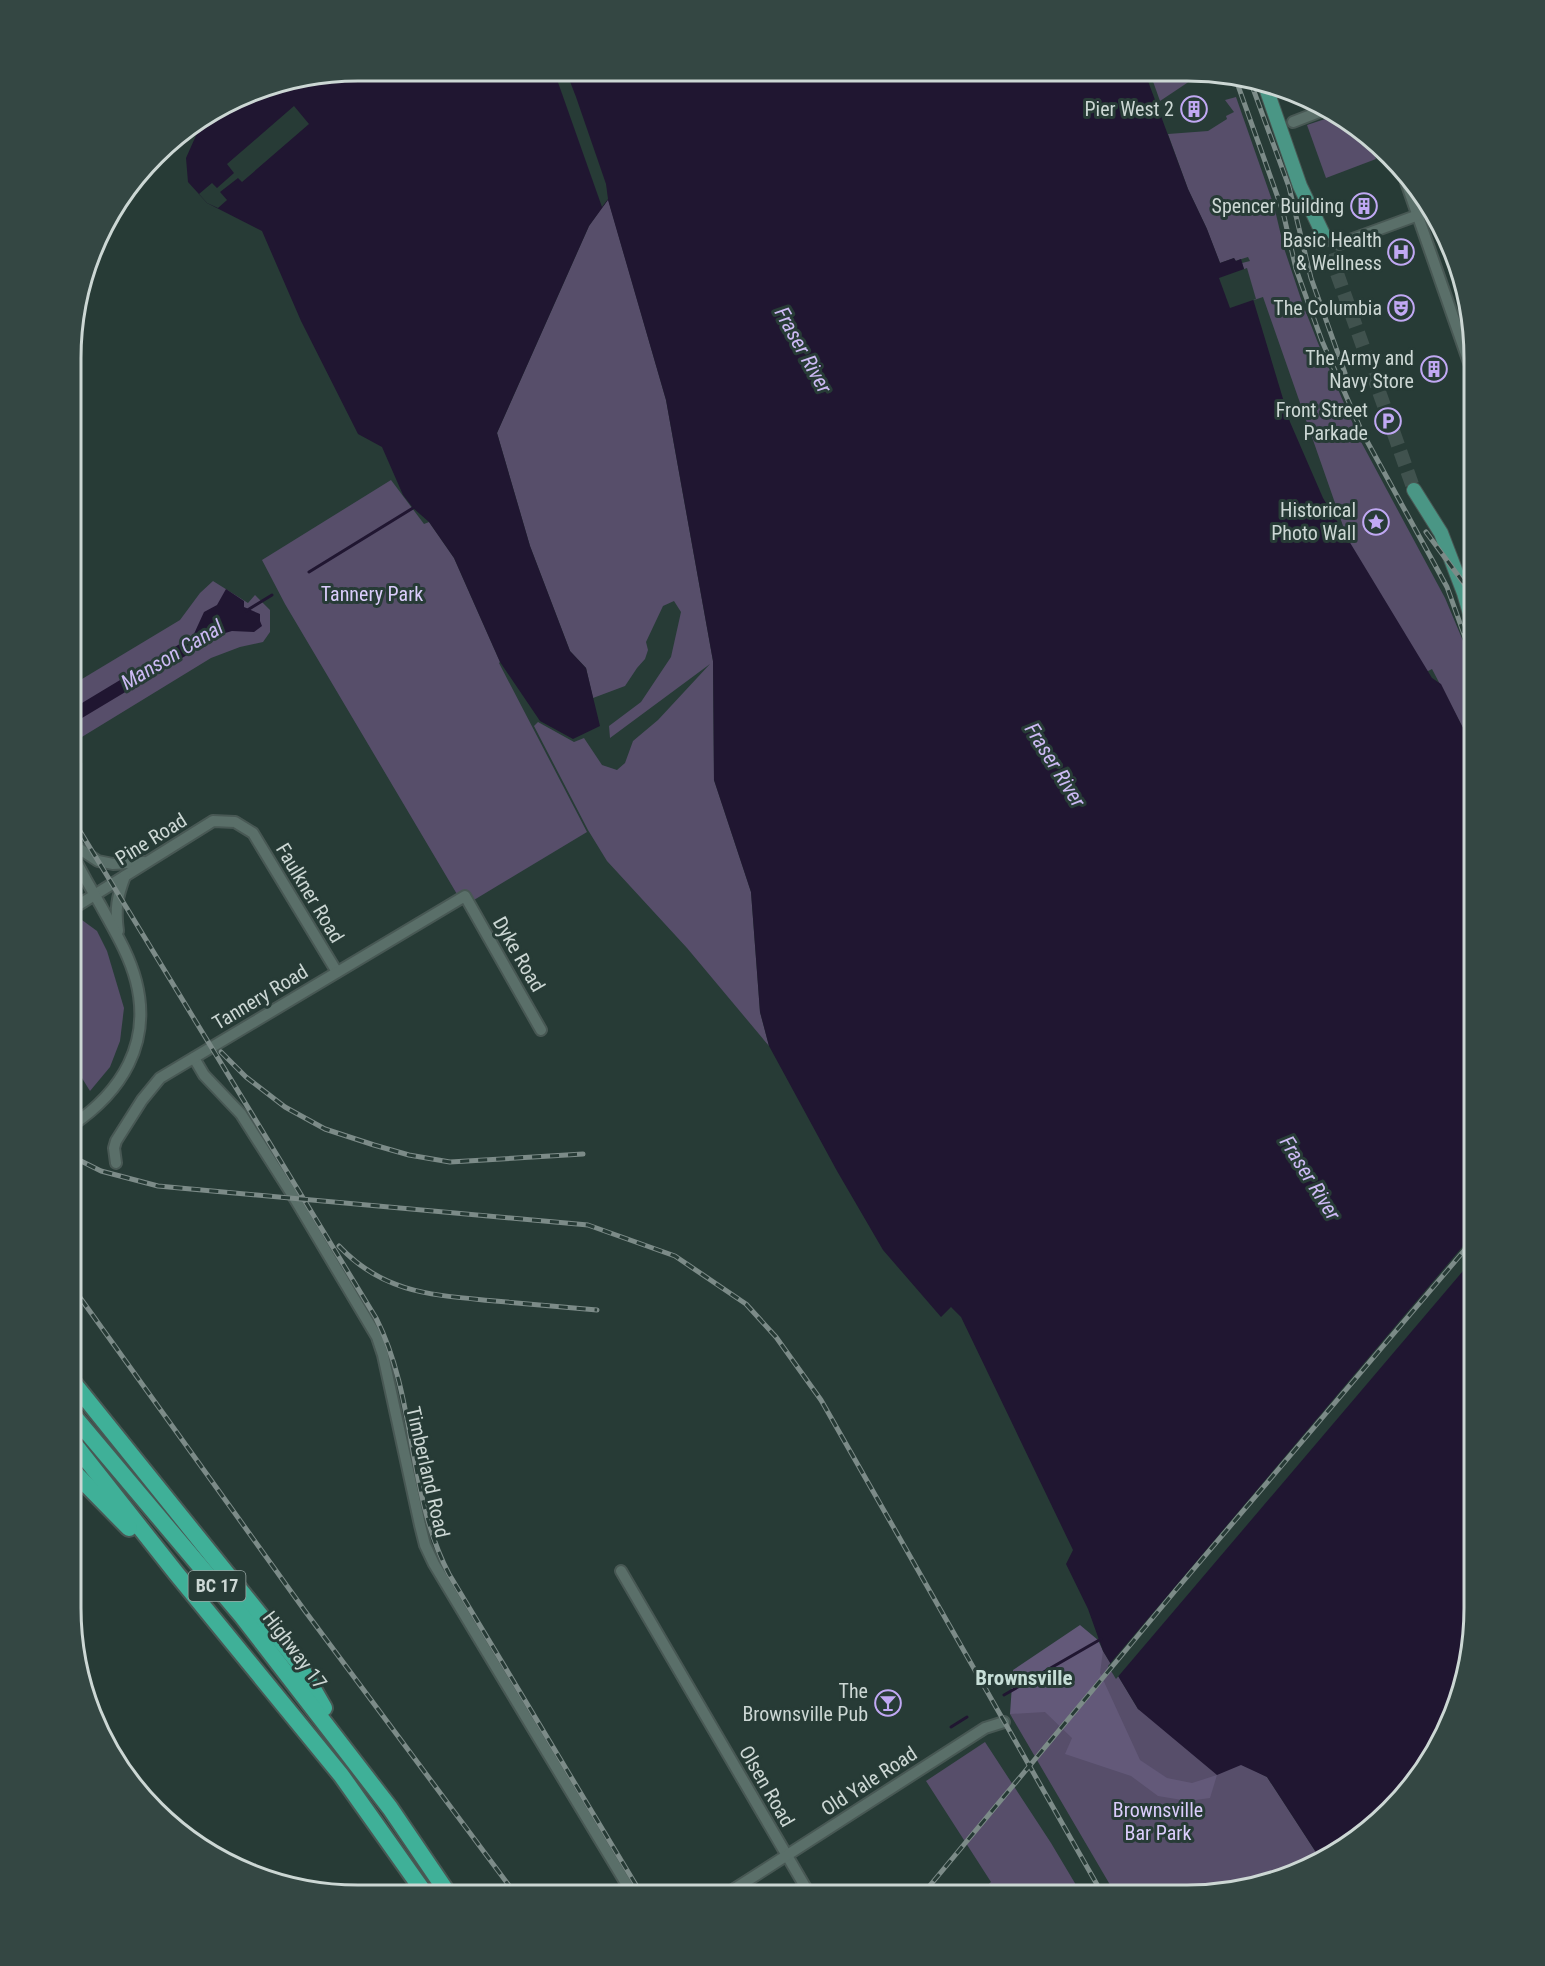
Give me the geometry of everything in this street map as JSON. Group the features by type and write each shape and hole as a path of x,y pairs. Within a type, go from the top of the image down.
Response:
{"highway":[{"path":"81,1392 297,1661 356,1764"},
{"name":"Highway 17","path":"81,1425 242,1616 390,1808 442,1885"},
{"name":"BC 17","path":"81,1453 176,1573 341,1774 419,1885"},
{"path":"81,1480 111,1512 176,1573"}],"main road":[{"path":"1268,93 1300,186 1323,234"},
{"path":"1414,490 1440,533 1464,593"}],"street":[{"path":"1293,122 1316,113"},
{"path":"1410,194 1463,341"},
{"path":"1339,244 1423,214"},
{"name":"Pine Road","path":"81,904 213,821 235,822 253,833"},
{"name":"Faulkner Road","path":"253,833 337,972"},
{"path":"81,850 98,861 113,864 147,862"},
{"path":"81,871 118,937 136,981 140,1005 140,1028 135,1052 125,1074 111,1093 81,1119"},
{"path":"118,937 115,912 118,894 125,876"},
{"name":"Tannery Road","path":"116,1163 114,1148 116,1141 142,1100 160,1078 465,896"},
{"name":"Dyke Road","path":"465,896 541,1030"},
{"name":"Timberland Road","path":"194,1058 204,1075 241,1114 295,1199 376,1337 383,1355 425,1545 434,1564 627,1885"},
{"name":"Olsen Road","path":"621,1571 804,1885"},
{"name":"Old Yale Road","path":"741,1885 985,1728 1004,1722"}],"green space":[{"path":"1153,81 1190,81 1160,101"},
{"path":"1236,97 1274,206 1284,248 1302,302 1359,438 1445,598 1464,643 1464,730 1432,669 1399,686 1263,297 1230,308 1244,269 1242,263 1250,261 1248,257 1235,261 1234,258 1220,263 1188,189 1168,134 1208,131 1234,112 1225,100"},
{"path":"1327,118 1356,138 1374,153 1376,159 1326,178 1307,125"},
{"path":"608,199 666,400 713,661 714,780 751,892 760,1012 769,1046 687,948 607,861 588,830 534,726 538,722 574,742 584,738 602,765 617,770 625,763 633,741 658,720 710,664 610,738 609,726 641,702 671,657 681,612 674,601 663,606 646,642 648,650 645,659 625,686 593,698 586,668 570,651 530,546 497,433 589,226"},
{"name":"Tannery Park","path":"391,480 424,524 429,522 454,558 499,663 587,832 464,906 285,604 262,560"},
{"path":"213,581 248,603 255,595 270,610 270,632 263,642 240,647 211,658 81,737 81,680 180,620 200,593"},
{"path":"81,920 97,931 107,951 124,1008 120,1041 110,1067 90,1091 81,1076"},
{"name":"Brownsville Bar Park","path":"1103,1651 1138,1709 1267,1777 1316,1853 1259,1876 1224,1883 1110,1885 1010,1714"},
{"path":"985,1742 1076,1885 988,1885 991,1882 926,1781"}],"shaded area":[{"path":"1080,1625 1098,1640 1103,1651 1100,1673 1140,1760 1167,1778 1192,1783 1217,1775 1210,1798 1188,1801 1158,1796 1131,1776 1065,1754 1072,1738 1045,1712 1010,1714 1013,1670"}],"water":[{"name":"Fraser River","path":"358,81 1148,81 1188,189 1220,263 1234,258 1236,261 1241,259 1290,422 1323,498 1432,678 1441,684 1464,730 1464,1608 1462,1645 1455,1680 1443,1714 1427,1747 1395,1791 1356,1828 1316,1853 1267,1777 1241,1765 1217,1775 1138,1709 1103,1651 1088,1609 1066,1564 1073,1550 961,1317 951,1307 941,1317 883,1250 769,1046 760,1012 751,892 714,780 713,661 666,400 608,200 589,226 497,433 530,546 570,651 586,668 600,726 573,739 540,721 500,662 454,558 429,522 413,508 403,495 382,447 358,434 301,321 262,231 207,203 188,182 186,158 197,132 219,118 252,102 286,90 321,83"},
{"path":"226,589 244,601 244,607 260,614 262,626 254,632 232,631 222,634 81,719 81,704 193,636 204,612 217,605"}],"pier":[{"path":"558,81 570,81 576,97 606,184 608,199 602,207"},
{"path":"294,106 309,124 242,182 238,178 220,192 227,200 218,208 207,203 199,194 212,183 217,188 234,173 227,164"},
{"path":"1247,268 1256,299 1230,308 1219,278"},
{"path":"1464,1245 1464,1270 1116,1679 1108,1666"}],"waterway":[{"name":"Manson Canal","path":"309,572 413,508"},
{"name":"Manson Canal","path":"246,611 272,595"},
{"path":"1004,1695 1101,1639"},
{"path":"951,1727 967,1717"}],"tunnel":[{"path":"1323,234 1414,490"}],"railway":[{"path":"1238,85 1283,212 1296,269 1322,341 1362,432 1447,587 1464,634"},
{"path":"1253,89 1289,187 1311,278 1345,373"},
{"path":"1426,532 1464,583"},
{"path":"81,833 376,1318 399,1381 426,1512 435,1543 449,1574 636,1885"},
{"path":"221,1052 246,1077 285,1107 325,1129 409,1155 450,1162 583,1154"},
{"path":"81,1161 101,1171 158,1186 588,1225 675,1256 746,1304 776,1337 821,1400 1097,1885"},
{"path":"339,1246 356,1262 374,1274 392,1283 431,1294 597,1310"},
{"path":"930,1885 1175,1591 1464,1251"},
{"path":"81,1299 305,1611 509,1885"}],"place":[{"name":"Pier West 2","path":"1194,109"},
{"name":"Spencer Building","path":"1364,206"},
{"name":"Basic Health & Wellness","path":"1401,252"},
{"name":"The Columbia","path":"1401,308"},
{"name":"The Army and Navy Store","path":"1434,369"},
{"name":"Front Street Parkade","path":"1388,421"},
{"name":"Historical Photo Wall","path":"1376,522"},
{"name":"The Brownsville Pub","path":"888,1703"}],"district":[{"name":"Brownsville","path":"1024,1678"}]}
